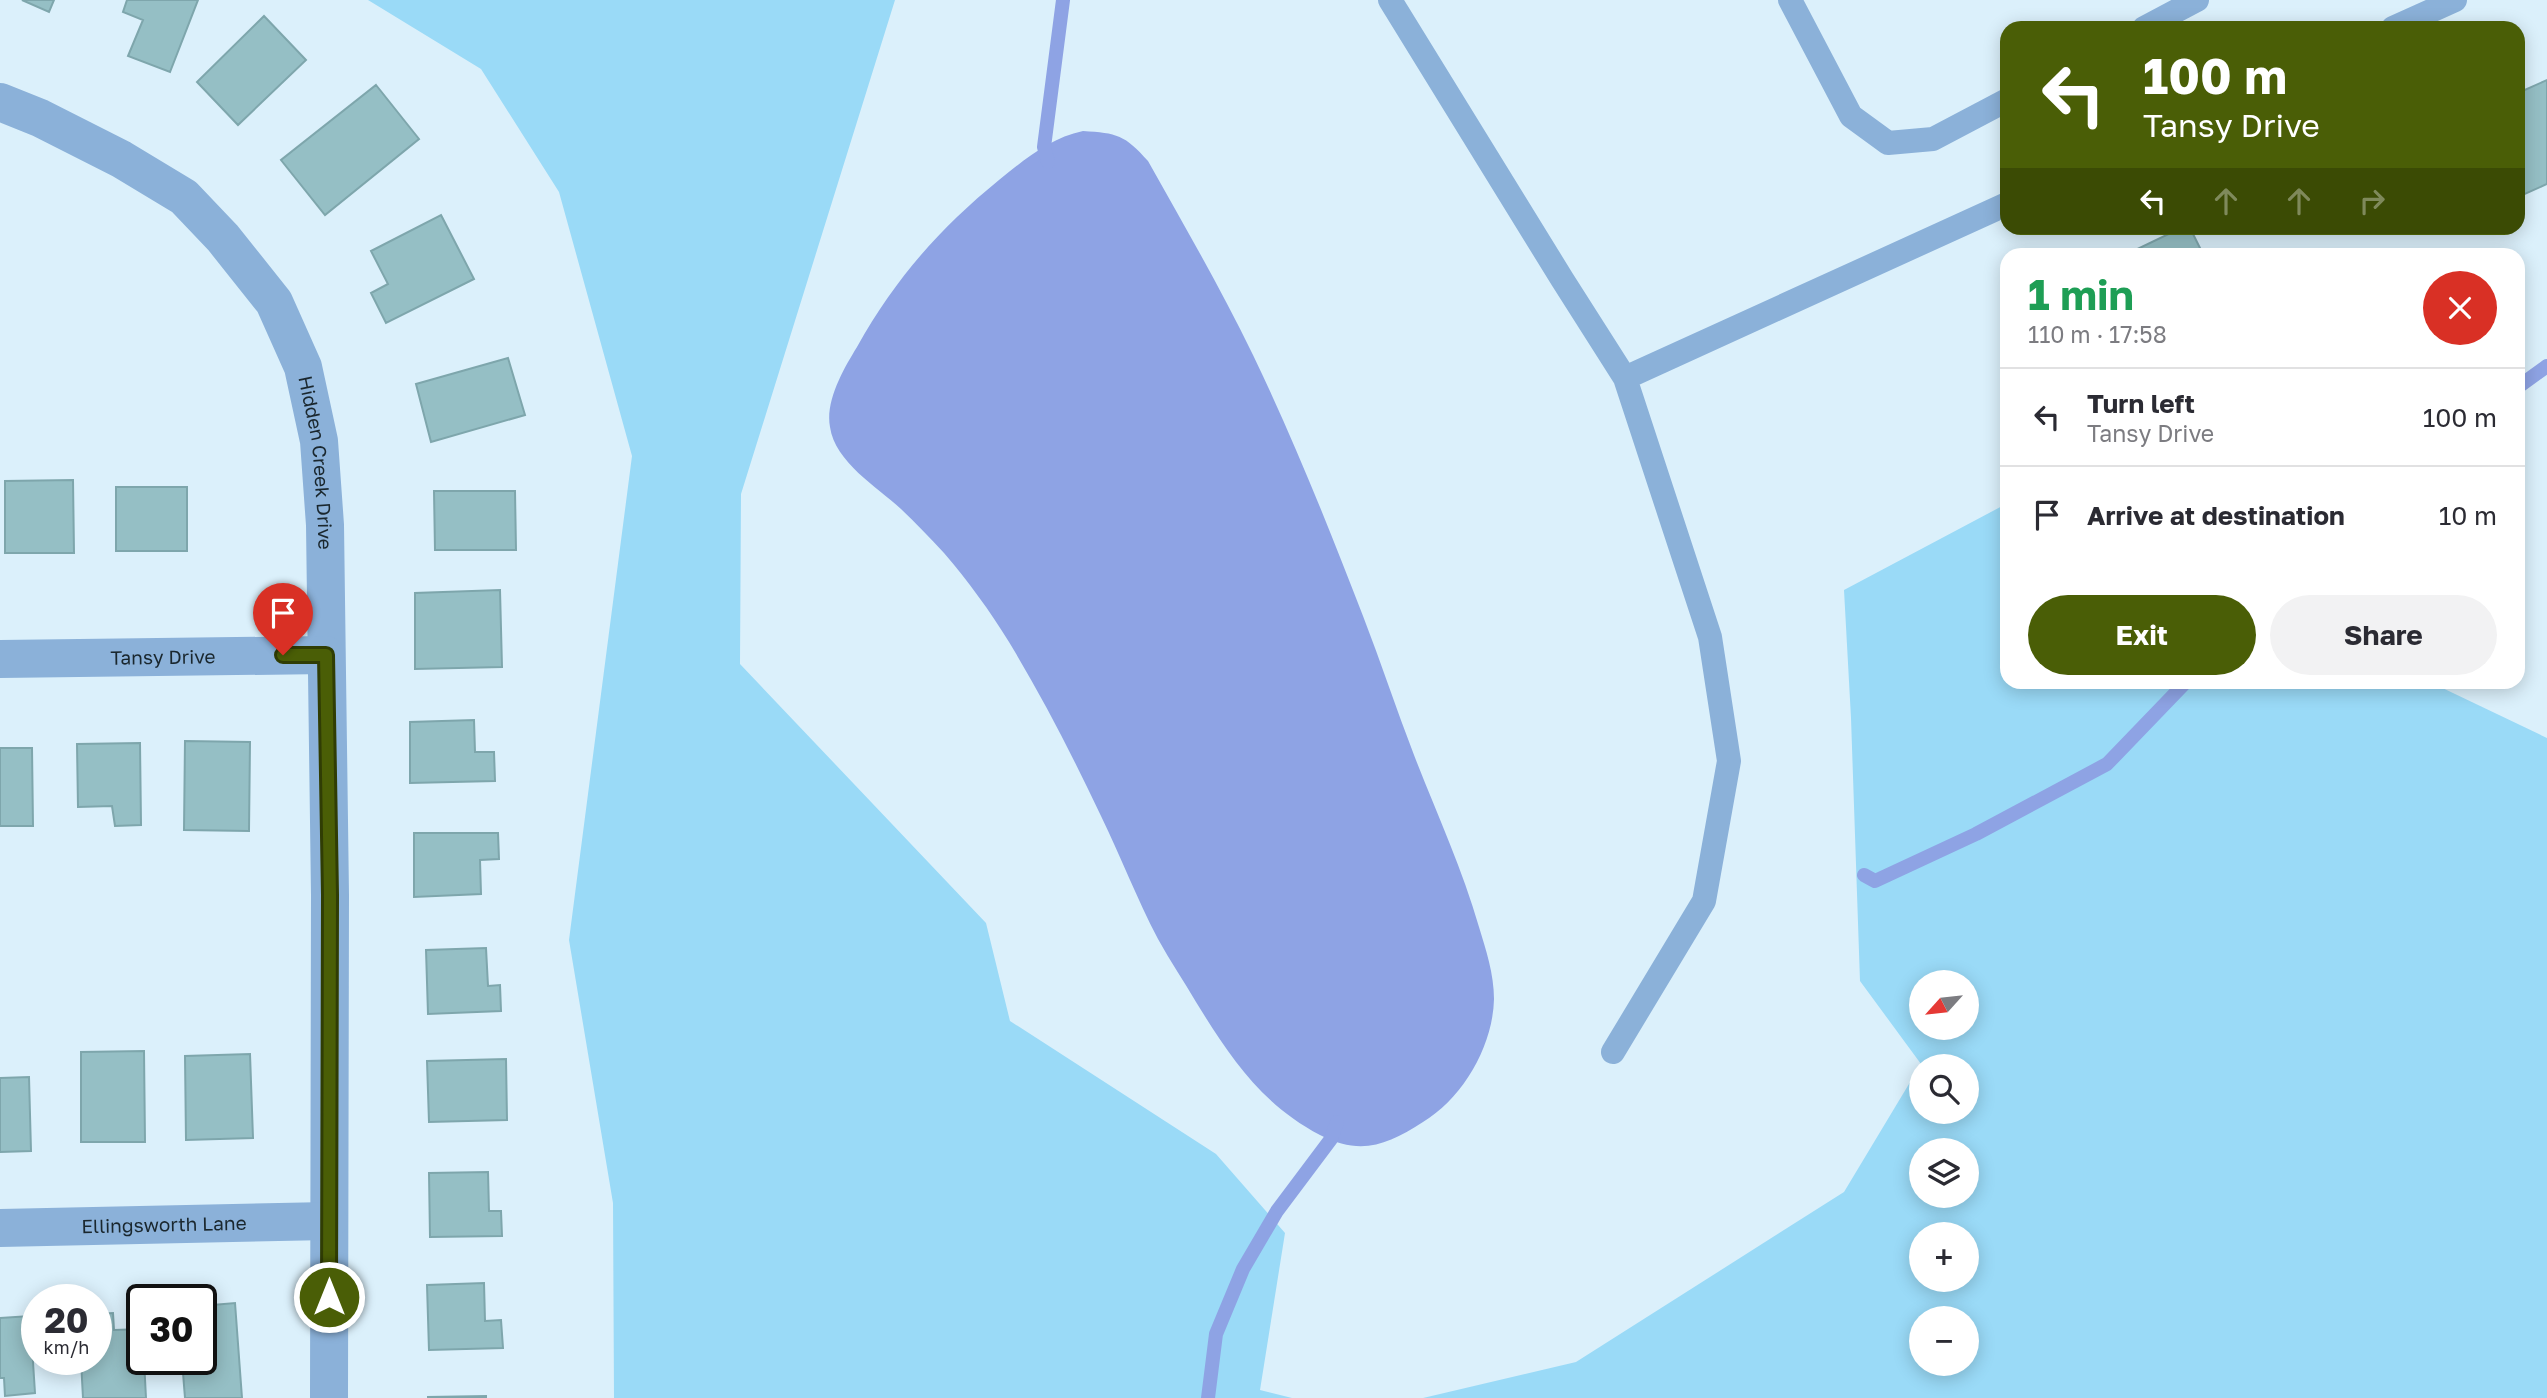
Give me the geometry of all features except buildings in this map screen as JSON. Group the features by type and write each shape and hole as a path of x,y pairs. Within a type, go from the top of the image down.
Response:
{"street":[{"name":"Hidden Creek Drive","path":"0,102 40,118 121,159 184,197 223,237 274,302 303,367 319,441 325,525 330,895 329,1398"},
{"name":"Tansy Drive","path":"0,659 326,655"},
{"name":"Ellingsworth Lane","path":"0,1228 328,1220"}],"lane":[{"path":"1390,0 1625,378 1710,636 1729,761 1704,901 1613,1052"},
{"path":"1790,0 1851,116 1888,143 1933,139 2000,104"},
{"path":"2157,21 2197,0"},
{"path":"2408,21 2455,0"},
{"path":"1625,378 2000,207"}],"shaded area":[{"path":"368,0 895,0 741,494 740,664 986,923 1010,1021 1216,1154 1285,1233 1260,1390 1292,1398 614,1398 613,1203 569,940 632,456 559,192 481,69"},
{"path":"1083,131 1120,137 1148,161 1253,355 1297,452 1370,633 1407,738 1457,862 1484,944 1494,999 1482,1052 1463,1085 1437,1112 1385,1142 1348,1145 1320,1135 1299,1123 1264,1094 1235,1060 1158,939 1069,750 1002,630 944,553 901,509 848,463 834,440 830,427 830,406 847,365 887,299 920,256 977,198 1028,157 1049,144"},
{"path":"2000,507 2000,689 2445,689 2547,738 2547,1398 1423,1398 1576,1362 1844,1192 1909,1084 1909,1124 1979,1124 1979,1054 1914,1054 1860,981 1844,590"}],"waterway":[{"path":"1048,162 1044,147 1063,0"},
{"path":"2525,382 2547,366"},
{"path":"1864,875 1875,881 1976,834 2107,764 2179,689"},
{"path":"1208,1398 1216,1334 1243,1269 1277,1211 1331,1139 1337,1122"}],"route":[{"path":"283,655 326,655 330,895 329,1297"}]}
